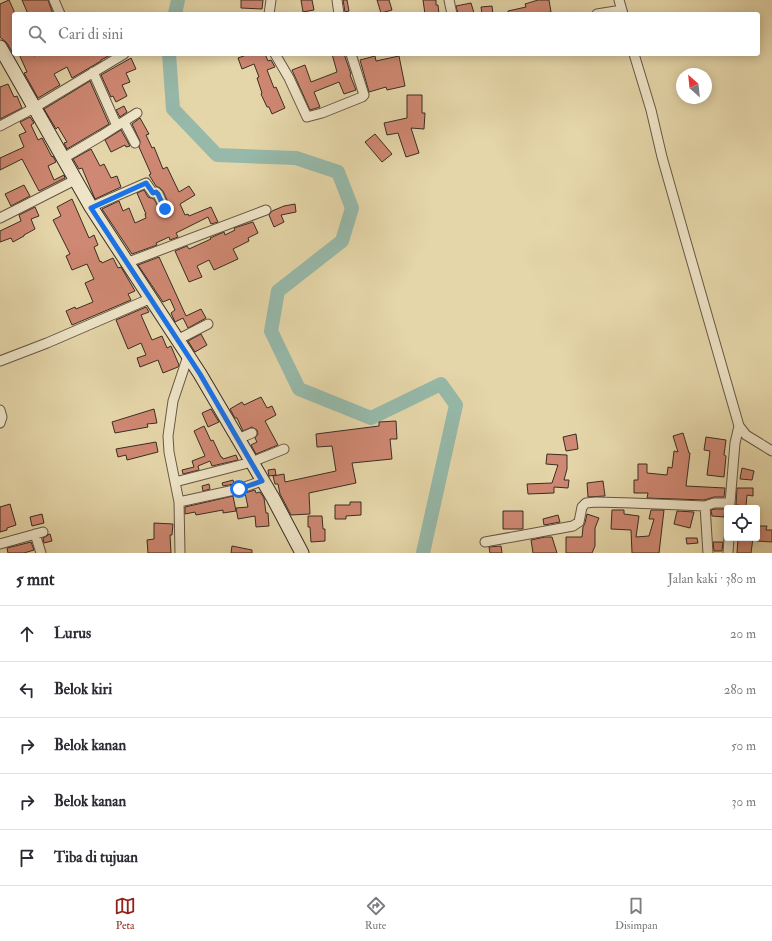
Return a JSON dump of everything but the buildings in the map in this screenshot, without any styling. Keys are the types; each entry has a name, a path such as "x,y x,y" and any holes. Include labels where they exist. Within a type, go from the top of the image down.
{"street":[{"path":"54,0 59,12"},
{"path":"268,12 271,0"},
{"path":"337,0 339,12"},
{"path":"449,0 452,12"},
{"path":"619,0 622,12"},
{"path":"0,47 74,180 149,299 200,374 252,462 302,553"},
{"path":"0,126 34,108 121,56"},
{"path":"276,56 289,78 307,117 322,113 364,95 352,56"},
{"path":"635,56 739,426 746,435 772,451"},
{"path":"93,72 121,124 135,144"},
{"path":"62,158 137,114"},
{"path":"0,218 74,180"},
{"path":"91,208 146,183 153,193 156,192 158,194 165,209"},
{"path":"126,263 266,210"},
{"path":"0,362 149,299"},
{"path":"177,340 208,324"},
{"path":"180,553 179,502 169,452 168,436 173,401 188,356"},
{"path":"0,410 2,417 0,423"},
{"path":"485,542 573,526 579,522 582,507 586,503 632,502 705,506 714,503 730,505 735,443 739,426"},
{"path":"238,439 252,433"},
{"path":"175,482 252,462 284,448"},
{"path":"179,502 231,491 262,481"},
{"path":"705,506 708,553"},
{"path":"0,544 39,533 41,553"},
{"path":"728,553 729,541"}],"waterway":[{"path":"175,12 178,0"},
{"path":"169,56 173,109 217,155 296,158 338,172 352,208 342,241 278,291 271,331 299,389 371,418 441,384 456,405 423,553"}],"route":[{"path":"165,209 158,194 156,192 153,193 146,183 91,208 149,299 200,374 262,481 239,489"}]}
